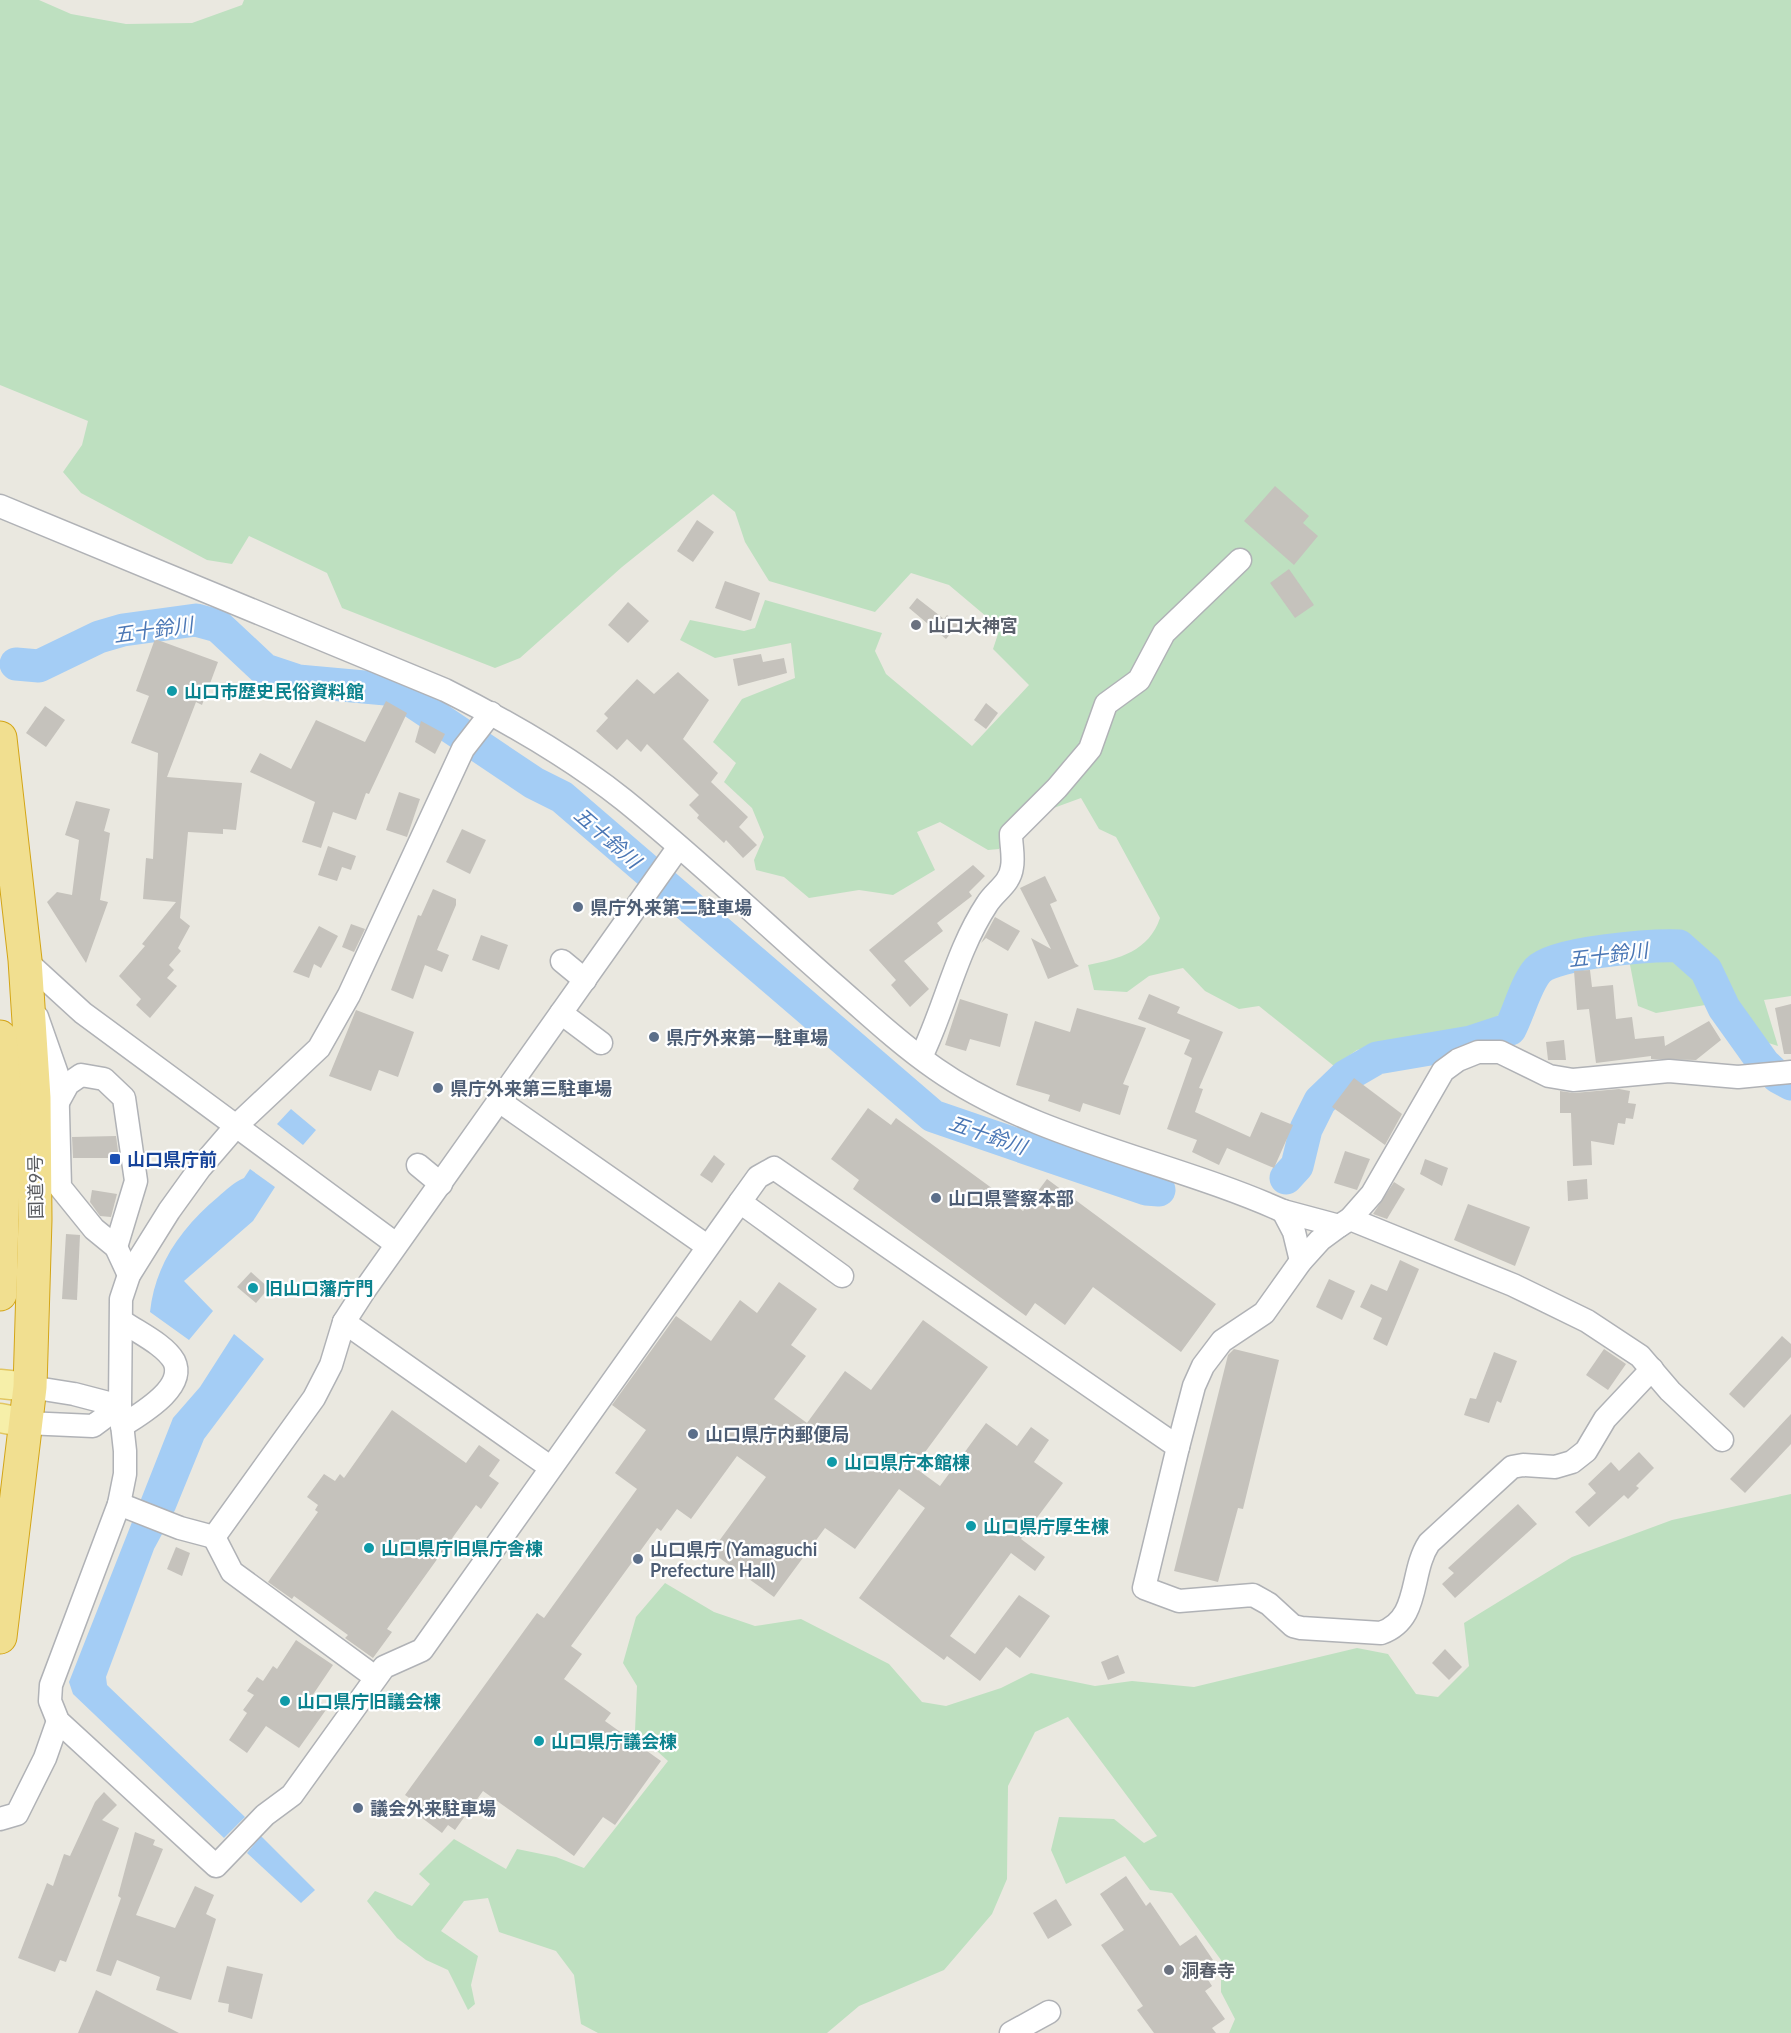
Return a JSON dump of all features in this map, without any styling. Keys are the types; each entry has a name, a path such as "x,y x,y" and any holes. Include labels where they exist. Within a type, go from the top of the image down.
{"highway":[{"name":"国道9号","path":"0,738 26,960 33,1098 35,1220 15,1386 0,1637"},
{"name":"国道9号","path":"0,1037 5,1101 3,1258 0,1294"}],"street":[{"path":"0,506 445,690 485,720 562,757 623,800 889,1032 921,1057 983,1098 1030,1118 1243,1193 1283,1212 1344,1222 1513,1285 1576,1316 1640,1356 1670,1391 1722,1440"},
{"path":"921,1057 968,937 988,903 1006,884 1012,867 1011,834 1057,788 1090,749 1106,704 1138,680 1164,633 1240,560"},
{"path":"485,720 463,749 349,995 319,1048 237,1125 188,1185 129,1275 121,1299 121,1416 125,1506 51,1685 50,1701 58,1721 216,1866 265,1815 292,1795 384,1667 422,1650 707,1246 758,1177 774,1168 1178,1447"},
{"path":"214,1537 314,1398 331,1365 344,1322 396,1244 441,1184 678,848"},
{"path":"26,960 83,1013 396,1244"},
{"path":"562,961 585,980"},
{"path":"28,1004 38,1020 57,1074 60,1186 94,1229 116,1247 129,1275"},
{"path":"561,1013 601,1043"},
{"path":"1652,1369 1605,1419 1586,1451 1572,1462 1555,1467 1522,1464 1512,1467 1429,1543 1420,1555 1409,1611 1393,1629 1381,1633 1301,1628 1293,1626 1269,1604 1253,1595 1179,1601 1144,1588 1194,1386 1203,1366 1222,1341 1264,1312 1301,1261 1320,1240 1344,1222 1372,1194 1443,1071 1458,1060 1478,1052 1500,1052 1549,1076 1573,1080 1669,1071 1738,1077 1787,1072"},
{"path":"57,1106 68,1084 81,1075 104,1079 124,1098 135,1181 116,1247"},
{"path":"499,1101 707,1246"},
{"path":"418,1165 441,1184"},
{"path":"740,1202 842,1276"},
{"path":"1283,1212 1294,1232 1301,1261"},
{"path":"13,1420 93,1426 121,1416 163,1395 176,1377 174,1362 158,1346 122,1321"},
{"path":"344,1322 550,1467"},
{"path":"15,1386 75,1394 121,1416"},
{"path":"125,1506 180,1528 214,1537 232,1572 375,1677"},
{"path":"0,1819 16,1814 45,1758 58,1721"},
{"path":"1011,2033 1049,2012"}],"green space":[{"path":"0,0 39,0 71,14 126,24 192,23 242,5 244,0 1791,0 1791,996 1764,1000 1778,1046 1759,1040 1730,1001 1656,1013 1638,1006 1625,939 1555,950 1524,969 1511,1006 1485,1025 1395,1040 1357,1050 1334,1066 1259,1006 1239,1009 1205,991 1183,968 1149,976 1127,992 1094,990 1088,965 1132,952 1148,938 1160,918 1116,837 1099,829 1081,798 1018,821 999,849 988,850 940,822 917,832 935,870 893,895 859,890 809,898 784,877 756,870 754,860 764,837 752,808 724,782 736,763 713,742 742,699 795,678 791,643 715,658 680,640 690,620 744,631 755,628 765,600 882,633 875,651 886,674 972,746 1029,685 993,649 1000,628 949,585 911,573 875,612 769,581 745,542 735,512 713,494 622,567 520,658 495,668 342,608 327,573 249,536 232,564 207,560 81,493 63,472 82,445 88,421 0,385"},
{"path":"1791,1494 1791,2033 1229,2033 1235,2019 1221,1992 1221,1960 1172,1893 1150,1890 1125,1856 1066,1884 1051,1850 1059,1817 1114,1819 1144,1843 1157,1836 1068,1717 1035,1732 1008,1786 1007,1879 992,1914 944,1970 859,2006 827,2033 598,2033 581,2024 574,1975 556,1951 499,1932 488,1898 464,1901 441,1931 478,1956 471,1985 475,2004 468,2010 448,1970 426,1960 397,1938 367,1901 375,1891 412,1906 430,1884 419,1874 454,1839 506,1869 517,1849 556,1857 584,1868 668,1761 635,1731 637,1686 623,1663 636,1617 665,1583 714,1612 755,1626 801,1619 889,1664 922,1702 946,1706 1001,1688 1031,1673 1095,1686 1132,1681 1194,1687 1357,1648 1388,1654 1416,1694 1438,1697 1469,1666 1464,1623 1572,1557 1672,1520"}],"water":[{"path":"291,1109 316,1130 303,1145 277,1124"},
{"path":"250,1169 275,1187 253,1221 184,1281 213,1311 189,1340 150,1312 158,1278 164,1262 182,1234 227,1189 244,1178"},
{"path":"234,1334 264,1359 204,1439 175,1510 154,1549 106,1677 107,1685 245,1817 224,1838 73,1694 69,1682 173,1418 200,1387"},
{"path":"261,1836 315,1890 301,1903 247,1853"}],"building":[{"path":"1275,486 1309,516 1303,523 1318,536 1294,565 1244,521"},
{"path":"697,520 714,532 693,562 677,551"},
{"path":"1289,569 1314,605 1295,618 1270,583"},
{"path":"725,581 760,593 751,621 715,608"},
{"path":"917,598 944,619 947,615 958,625 946,639 909,608"},
{"path":"628,602 649,621 628,643 608,625"},
{"path":"155,639 218,662 202,705 196,702 167,777 242,783 236,830 223,829 223,834 188,832 180,918 190,926 178,948 181,951 169,965 174,970 167,978 177,986 150,1018 136,1005 141,999 119,976 145,946 142,944 176,902 143,899 146,858 153,859 158,753 131,743 149,696 136,691"},
{"path":"761,654 763,662 784,658 787,673 738,686 733,659"},
{"path":"678,672 709,700 683,739 718,773 711,782 748,817 739,827 757,845 743,858 726,840 724,843 697,818 699,815 689,805 699,795 647,744 641,752 627,739 617,750 596,731 608,718 604,714 637,679 654,694"},
{"path":"386,701 407,713 369,794 366,793 356,820 333,812 321,848 302,842 315,802 250,772 260,753 291,769 316,720 365,742"},
{"path":"986,703 998,713 986,729 974,720"},
{"path":"45,706 65,720 46,747 26,733"},
{"path":"421,721 445,734 435,754 415,742"},
{"path":"399,792 420,799 407,837 386,830"},
{"path":"76,801 110,809 104,831 110,833 100,900 108,902 86,963 47,902 57,892 72,895 79,840 65,835"},
{"path":"462,829 486,840 470,874 446,862"},
{"path":"328,846 356,856 351,870 342,867 337,881 318,875"},
{"path":"973,865 985,876 969,892 972,896 937,923 943,931 904,961 929,989 910,1007 891,985 896,980 869,950"},
{"path":"1045,876 1057,901 1050,904 1075,963 1079,966 1048,979 1031,938 1051,949 1020,888"},
{"path":"433,889 456,899 456,905 437,950 449,955 442,972 425,965 413,999 391,990 418,915 421,916"},
{"path":"995,917 1020,931 1008,951 986,938 981,943"},
{"path":"351,924 365,929 354,952 342,947"},
{"path":"319,926 338,936 321,968 314,964 309,978 293,972"},
{"path":"481,935 508,945 499,970 472,960"},
{"path":"1590,970 1592,987 1613,985 1616,1019 1632,1017 1635,1039 1664,1036 1665,1046 1709,1021 1721,1040 1696,1060 1651,1059 1651,1056 1596,1063 1589,1009 1577,1010 1574,971"},
{"path":"1149,994 1180,1007 1177,1013 1223,1032 1199,1088 1203,1089 1195,1112 1250,1137 1261,1112 1293,1125 1274,1168 1227,1148 1219,1165 1192,1152 1197,1140 1167,1129 1192,1058 1184,1054 1190,1040 1138,1019"},
{"path":"960,999 1008,1014 1000,1047 970,1039 966,1051 945,1045"},
{"path":"1791,1004 1791,1054 1784,1054 1775,1008"},
{"path":"1077,1008 1146,1028 1123,1084 1129,1086 1120,1115 1083,1103 1080,1112 1048,1101 1050,1095 1016,1085 1035,1021 1070,1032"},
{"path":"356,1010 414,1032 398,1077 379,1070 371,1091 329,1076"},
{"path":"1564,1040 1566,1060 1548,1060 1546,1042"},
{"path":"1354,1078 1402,1114 1385,1145 1332,1107"},
{"path":"1619,1089 1630,1091 1628,1103 1636,1104 1633,1119 1626,1118 1625,1124 1618,1123 1614,1145 1591,1141 1592,1165 1573,1166 1571,1113 1560,1113 1560,1091 1574,1093"},
{"path":"868,1108 891,1125 896,1118 1023,1211 1047,1179 1216,1304 1181,1352 1093,1287 1065,1325 1035,1303 1026,1316 853,1189 859,1180 831,1159"},
{"path":"116,1136 119,1158 73,1158 72,1137"},
{"path":"1345,1151 1370,1159 1357,1190 1334,1183"},
{"path":"714,1155 725,1164 712,1183 700,1175"},
{"path":"1425,1159 1448,1168 1442,1186 1420,1174"},
{"path":"1587,1179 1588,1199 1568,1201 1567,1181"},
{"path":"1394,1182 1405,1189 1387,1219 1373,1214"},
{"path":"92,1190 117,1194 111,1217 100,1216 90,1202"},
{"path":"1468,1204 1530,1227 1515,1266 1454,1240"},
{"path":"66,1234 80,1235 77,1300 62,1299"},
{"path":"1400,1260 1419,1269 1387,1346 1373,1339 1382,1318 1360,1307 1371,1284 1387,1291"},
{"name":"旧山口藩庁門","path":"251,1272 269,1288 256,1303 237,1287"},
{"path":"1329,1279 1355,1291 1342,1320 1316,1307"},
{"path":"779,1282 817,1309 791,1345 806,1356 774,1399 807,1423 845,1371 871,1390 923,1320 988,1367 914,1467 940,1486 986,1423 1017,1446 1031,1427 1049,1440 1034,1462 1063,1483 1021,1539 1045,1557 1035,1571 1011,1553 950,1636 975,1654 1019,1595 1050,1616 1020,1658 1006,1647 980,1681 947,1656 944,1660 859,1598 925,1508 899,1489 855,1549 825,1528 774,1597 711,1552 766,1477 737,1456 691,1519 677,1509 661,1531 657,1528 571,1646 582,1654 564,1679 611,1713 605,1721 661,1761 615,1825 603,1817 574,1856 483,1791 455,1830 448,1825 442,1833 410,1809 415,1802 405,1795 537,1613 544,1618 637,1489 615,1473 646,1430 612,1405 676,1316 711,1341 740,1300 757,1313"},
{"path":"1782,1336 1791,1344 1791,1357 1744,1408 1729,1394"},
{"path":"1234,1349 1279,1360 1243,1509 1238,1508 1218,1582 1174,1571 1228,1355"},
{"path":"1604,1349 1626,1364 1608,1390 1586,1375"},
{"path":"1494,1352 1517,1361 1501,1403 1497,1401 1489,1423 1464,1415 1470,1398 1476,1399"},
{"name":"山口県庁旧県庁舎棟","path":"392,1410 466,1463 479,1445 500,1460 489,1476 499,1483 481,1509 476,1505 387,1629 392,1632 373,1658 345,1638 348,1635 294,1596 292,1599 268,1582 318,1512 315,1510 318,1505 307,1497 324,1474 335,1481 340,1474 344,1478"},
{"path":"1791,1414 1791,1444 1745,1493 1730,1479"},
{"path":"1639,1452 1654,1468 1636,1486 1639,1488 1628,1499 1624,1495 1589,1527 1575,1512 1596,1493 1588,1484 1611,1462 1619,1471"},
{"path":"1518,1504 1537,1524 1455,1598 1442,1584 1454,1573 1448,1568"},
{"path":"176,1547 190,1553 182,1576 167,1569"},
{"name":"山口県庁旧議会棟","path":"296,1640 333,1665 312,1696 328,1707 299,1748 266,1726 247,1753 229,1740 247,1713 243,1710 254,1695 247,1691 257,1677 263,1681 273,1666 277,1669"},
{"path":"1445,1649 1462,1667 1449,1680 1432,1663"},
{"path":"1118,1655 1125,1673 1108,1680 1101,1662"},
{"path":"104,1792 117,1805 102,1820 119,1828 66,1962 60,1960 55,1972 18,1958 47,1883 53,1886 64,1854 70,1856 95,1802"},
{"path":"135,1832 155,1840 153,1845 163,1849 136,1915 175,1928 195,1886 214,1895 206,1914 216,1919 191,2000 156,1990 160,1977 117,1960 111,1976 96,1971 121,1898 118,1896"},
{"path":"1126,1876 1146,1906 1150,1902 1180,1946 1196,1935 1213,1960 1201,1969 1212,1986 1205,1991 1225,2019 1212,2028 1216,2033 1154,2033 1137,2010 1143,2006 1101,1945 1124,1930 1100,1894"},
{"path":"1056,1899 1072,1925 1048,1939 1033,1913"},
{"path":"227,1966 263,1974 252,2019 228,2012 229,2004 218,2002"},
{"path":"96,1990 179,2033 78,2033"}],"waterway":[{"name":"五十鈴川","path":"16,664 39,666 99,637 123,630 196,620 218,626 265,670 298,681 386,689 403,695 534,783 562,797 933,1116 1146,1189 1159,1190"},
{"name":"五十鈴川","path":"1286,1178 1297,1166 1306,1129 1320,1101 1346,1076 1377,1058 1471,1042 1510,1029 1530,982 1538,970 1548,964 1583,954 1627,948 1679,946 1706,970 1724,1008 1764,1064 1778,1077 1791,1084"}],"place":[{"name":"山口大神宮","path":"916,625"},
{"name":"山口市歴史民俗資料館","path":"172,691"},
{"name":"県庁外来第二駐車場","path":"578,907"},
{"name":"県庁外来第一駐車場","path":"654,1037"},
{"name":"県庁外来第三駐車場","path":"438,1088"},
{"name":"山口県庁前","path":"115,1159"},
{"name":"山口県警察本部","path":"936,1198"},
{"name":"旧山口藩庁門","path":"253,1288"},
{"name":"山口県庁内郵便局","path":"693,1434"},
{"name":"山口県庁本館棟","path":"832,1462"},
{"name":"山口県庁厚生棟","path":"971,1526"},
{"name":"山口県庁旧県庁舎棟","path":"369,1548"},
{"name":"山口県庁 (Yamaguchi Prefecture Hall)","path":"638,1559"},
{"name":"山口県庁旧議会棟","path":"285,1701"},
{"name":"山口県庁議会棟","path":"539,1741"},
{"name":"議会外来駐車場","path":"358,1808"},
{"name":"洞春寺","path":"1169,1970"}]}
